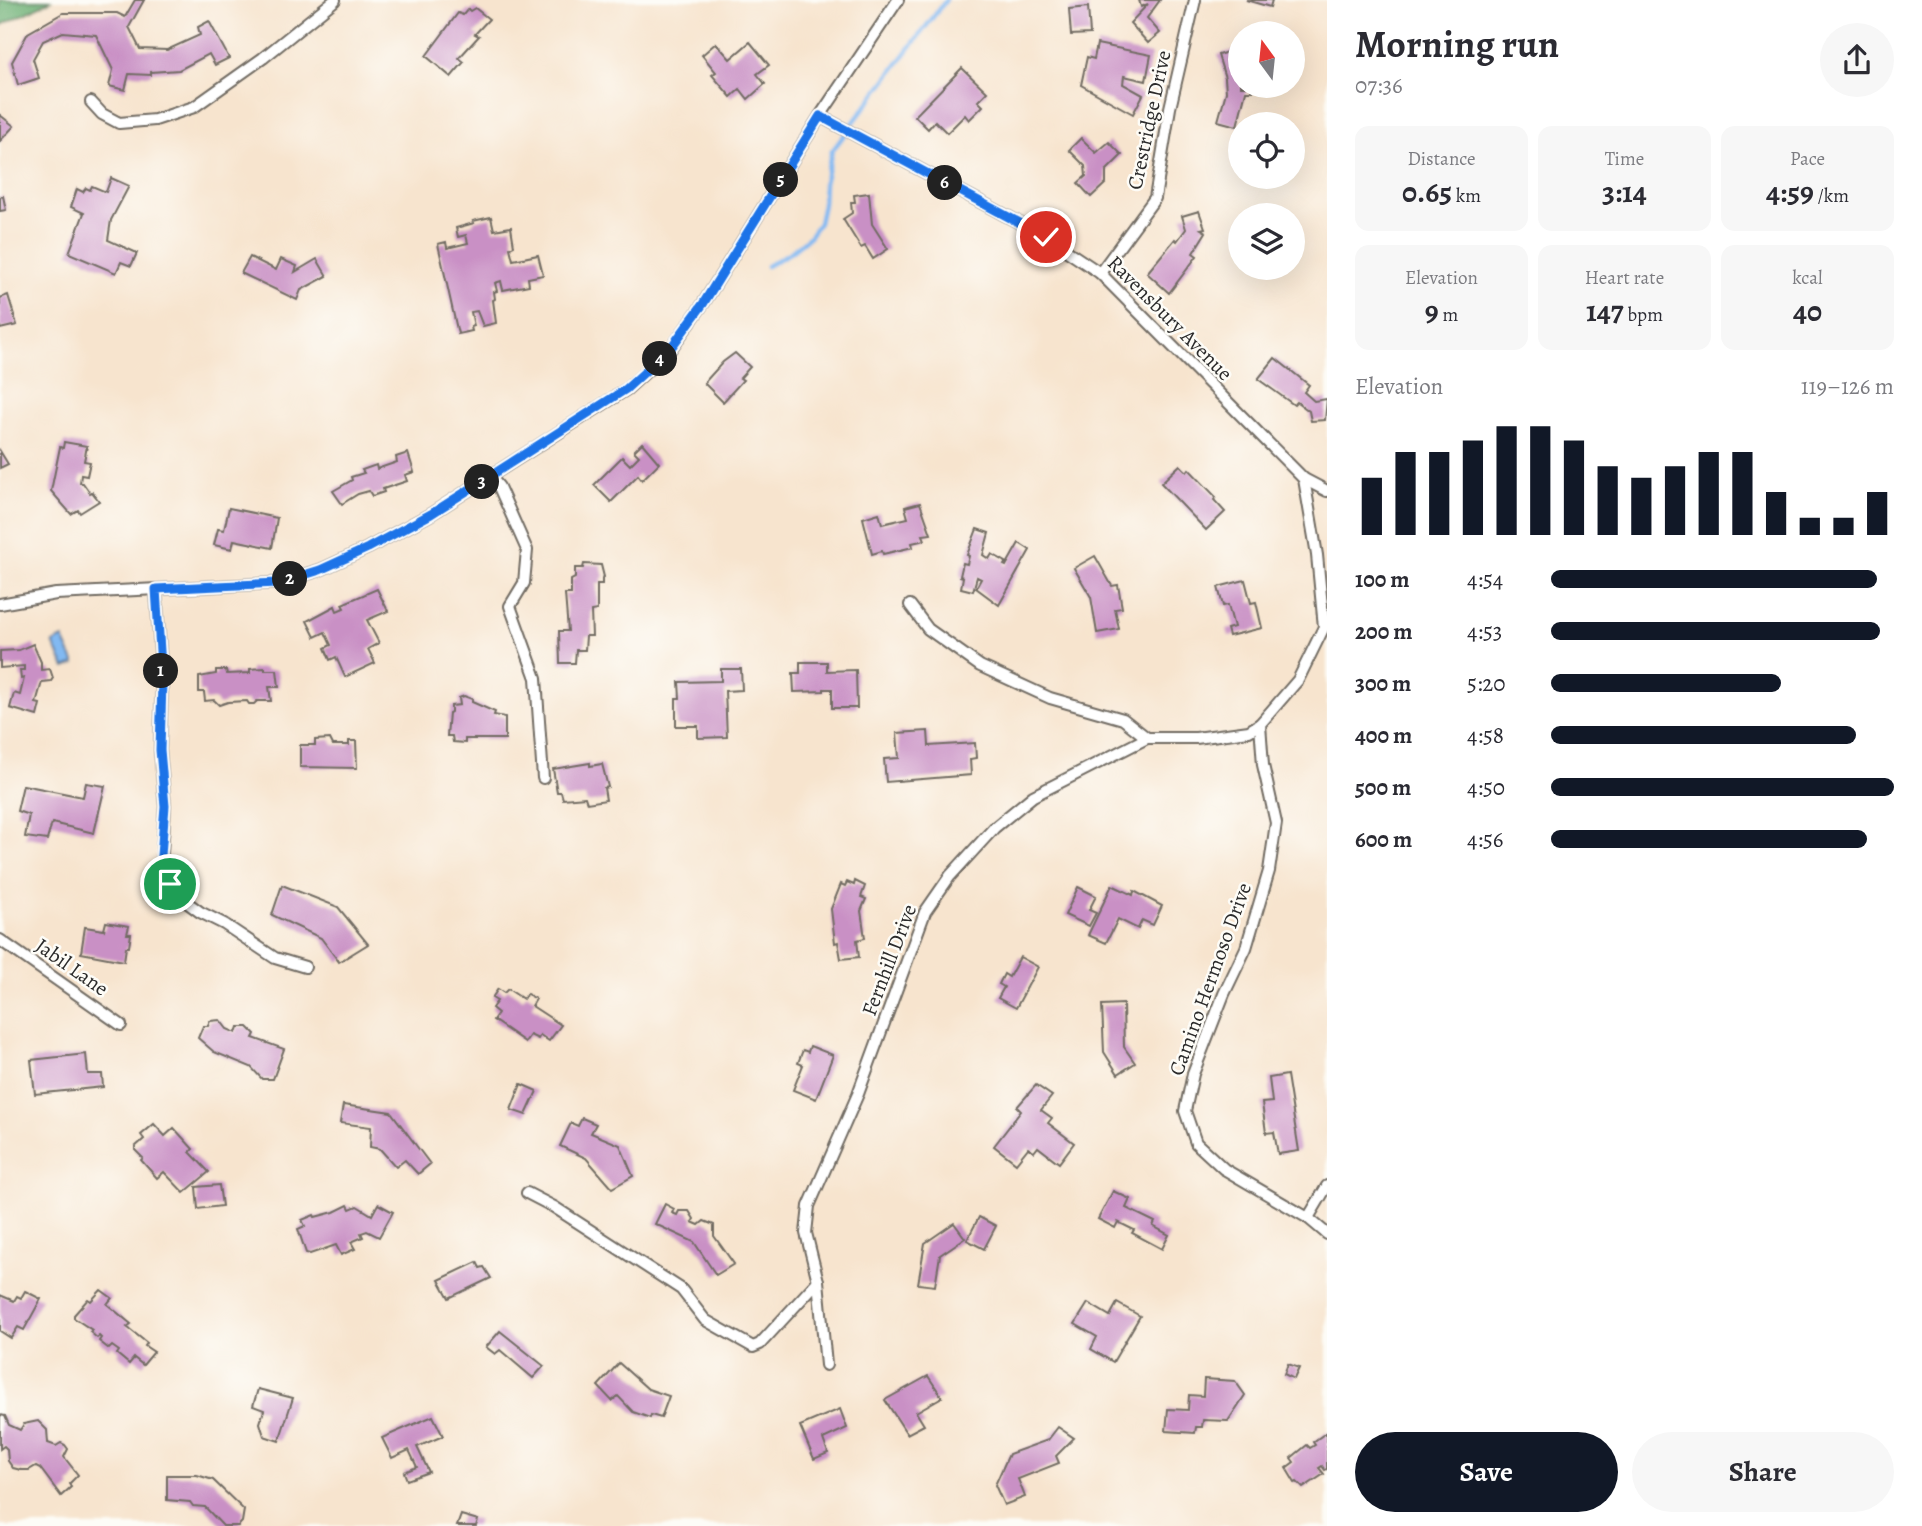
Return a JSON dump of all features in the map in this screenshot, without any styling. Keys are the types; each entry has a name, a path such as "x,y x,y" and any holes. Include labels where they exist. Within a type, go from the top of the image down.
{"street":[{"path":"91,102 102,114 119,123 155,120 194,107 263,58 335,0"},
{"path":"0,604 57,594 278,583 320,570 421,520 626,389 670,349 703,304 820,116 898,0"},
{"name":"Crestridge Drive","path":"1100,273 1155,198 1171,108 1195,0"},
{"name":"Ravensbury Avenue","path":"820,116 1046,237 1100,273 1304,479 1327,491"},
{"path":"490,477 499,487 527,550 524,583 510,606 537,678 542,778"},
{"path":"1260,723 1298,680 1324,627 1317,555 1304,479"},
{"path":"156,589 162,682 160,750 165,806 162,868 170,884 185,901 200,912 224,924 275,958 305,967"},
{"path":"910,605 928,629 980,666 1050,698 1123,719 1147,738"},
{"name":"Fernhill Drive","path":"826,1365 818,1281 806,1233 809,1206 858,1094 925,912 950,876 994,828 1033,796 1147,738 1196,738 1249,731 1260,723"},
{"name":"Camino Hermoso Drive","path":"1260,723 1264,765 1276,823 1269,871 1245,948 1192,1074 1185,1111 1196,1143 1224,1169 1308,1218 1327,1234"},
{"name":"Jabil Lane","path":"0,940 121,1025"},
{"path":"1308,1218 1327,1185"},
{"path":"527,1193 554,1207 681,1289 705,1320 753,1347 760,1344 818,1281"}],"green space":[{"path":"0,0 52,0 0,26"}],"water":[{"path":"63,638 75,664 65,668 53,643"}],"building":[{"path":"135,0 144,0 129,27 140,49 167,50 200,35 198,27 209,21 229,58 215,65 209,54 179,70 151,72 151,75 129,74 125,90 109,86 113,70 96,35 63,32 43,41 33,59 39,78 18,85 12,62 28,33 63,13 117,13 125,17"},
{"path":"1139,0 1160,0 1147,18 1160,33 1148,43 1130,23 1148,4 1141,7"},
{"path":"1246,0 1272,0 1270,7"},
{"path":"1088,7 1090,34 1071,35 1069,9"},
{"path":"475,8 489,19 475,34 479,36 459,58 464,62 451,77 426,56 458,13 463,15 468,9 470,11"},
{"path":"750,42 769,65 757,74 765,84 748,99 740,89 731,97 712,75 716,72 702,55 716,43 730,59"},
{"path":"1097,44 1151,55 1146,81 1124,76 1123,84 1143,95 1133,114 1081,85 1087,57 1094,59"},
{"path":"1228,52 1228,98 1244,98 1241,112 1228,112 1228,124 1218,121 1226,92 1218,55"},
{"path":"962,68 987,92 978,101 983,106 969,120 965,115 947,133 935,121 928,129 915,116"},
{"path":"0,115 14,126 0,141"},
{"path":"1081,138 1096,153 1109,142 1122,155 1106,171 1106,183 1091,197 1078,183 1086,176 1085,166 1069,150"},
{"path":"111,178 129,186 111,220 108,240 137,253 131,266 121,262 116,273 69,253 84,213 71,207 77,189 83,192 86,188 90,190 92,186 106,192"},
{"path":"869,193 872,224 888,249 873,259 865,246 861,248 843,219 852,213 851,202 855,202 854,195"},
{"path":"3,196 6,210 0,211 0,197"},
{"path":"1199,211 1205,228 1201,229 1206,232 1193,253 1197,256 1169,293 1147,273 1186,229 1182,216"},
{"path":"491,217 494,230 511,227 514,246 510,248 513,260 538,255 543,275 528,278 529,285 503,290 501,281 495,283 497,291 494,292 493,300 496,323 483,326 477,311 471,312 474,326 471,327 472,331 458,334 438,244 446,242 447,248 468,243 466,235 458,237 456,228"},
{"path":"250,257 276,270 281,259 297,266 295,272 317,259 327,276 301,290 297,300 241,273"},
{"path":"8,295 17,325 0,329 0,298"},
{"path":"735,353 750,367 740,378 743,380 723,402 704,383"},
{"path":"1275,358 1309,385 1304,392 1314,401 1327,399 1325,420 1311,421 1309,411 1297,402 1294,405 1258,379"},
{"path":"64,442 87,446 84,461 90,462 87,476 81,475 80,483 99,501 80,513 78,510 71,514 51,491 60,447 63,448"},
{"path":"642,443 659,463 642,480 638,475 611,502 594,485 622,457 630,465 639,456 634,451"},
{"path":"0,451 8,464 0,468"},
{"path":"408,453 414,472 405,475 407,481 383,489 384,492 372,496 369,491 358,494 342,504 333,491 352,480 351,477 364,473 362,470 376,465 377,469 397,462 396,457"},
{"path":"1180,465 1187,472 1189,469 1216,497 1214,500 1225,512 1206,530 1161,483"},
{"path":"920,503 931,534 923,535 925,540 912,543 913,547 872,554 863,518 879,513 882,524 908,518 905,507"},
{"path":"229,508 277,518 272,548 234,540 232,549 214,545 218,529 224,530"},
{"path":"977,529 989,533 983,555 989,559 992,554 1006,562 1006,566 1019,543 1030,550 999,605 976,588 981,579 977,577 973,591 961,588 963,563 967,564 967,555"},
{"path":"1095,556 1112,586 1118,585 1122,608 1115,609 1119,629 1097,633 1091,597 1074,568"},
{"path":"584,564 601,565 604,577 602,584 597,584 597,610 591,611 592,636 586,636 585,650 576,650 575,663 560,663 559,631 568,631 565,594 571,594 571,580 575,578 575,568 583,568"},
{"path":"1245,580 1251,603 1256,602 1262,628 1229,636 1227,629 1234,627 1228,605 1223,606 1218,587"},
{"path":"377,589 388,611 367,620 379,643 368,649 375,663 345,677 336,657 330,660 325,648 331,645 325,632 315,637 307,621 335,606 337,611 344,608 342,604"},
{"path":"33,644 41,662 41,670 50,669 53,678 51,681 42,682 36,703 40,704 37,716 10,708 14,693 20,695 24,678 21,679 20,670 24,670 24,666 0,668 0,651 19,650"},
{"path":"800,662 827,662 827,671 856,670 857,708 832,708 832,689 794,692 793,673 800,673"},
{"path":"250,669 277,670 279,687 269,687 271,701 257,701 254,704 247,701 228,702 219,705 214,700 205,701 204,692 199,692 199,677 216,674 216,670 226,670 227,674 250,673"},
{"path":"721,669 741,669 742,690 725,691 727,737 698,738 698,726 676,726 679,682 721,681"},
{"path":"464,696 495,712 494,715 505,717 505,739 465,739 465,743 453,742 452,736 447,736 451,706 460,705 459,698"},
{"path":"928,731 929,746 975,743 976,758 970,759 971,775 886,782 884,759 899,758 897,733"},
{"path":"330,739 333,745 349,745 349,741 356,741 357,768 300,767 300,745 315,745 315,740"},
{"path":"590,763 590,766 602,764 608,787 604,788 606,800 587,803 585,797 563,799 561,792 557,792 553,769"},
{"path":"86,783 105,786 94,833 52,823 47,840 25,837 29,815 17,811 23,785 83,797"},
{"path":"855,881 865,886 861,897 866,899 861,911 865,938 857,940 859,957 841,959 838,942 835,943 831,909 841,884 845,886 847,882 854,885"},
{"path":"282,885 338,907 368,944 339,962 321,938 272,915"},
{"path":"1112,885 1133,895 1134,891 1162,906 1153,925 1142,920 1138,929 1118,919 1106,943 1088,935"},
{"path":"1078,887 1096,896 1089,910 1096,913 1089,926 1065,915"},
{"path":"106,922 129,926 127,934 131,934 124,961 81,953 85,927 104,930"},
{"path":"1020,957 1038,967 1016,1008 998,998 1004,987 999,984 1004,974 1009,977"},
{"path":"498,989 504,993 508,989 523,999 527,994 536,999 532,1006 561,1025 549,1041 540,1035 538,1039 530,1035 525,1042 493,1020 498,1013 492,1008 497,1001 492,998"},
{"path":"1123,1004 1124,1047 1135,1063 1118,1074 1104,1052 1102,1005"},
{"path":"220,1020 227,1029 236,1033 238,1027 248,1027 255,1034 253,1038 284,1049 273,1079 262,1079 251,1067 214,1052 198,1038 203,1026 208,1026 210,1021"},
{"path":"810,1046 833,1055 816,1099 793,1090 803,1065 798,1063 803,1050 808,1052"},
{"path":"86,1054 88,1074 102,1074 103,1087 35,1094 31,1060"},
{"path":"1287,1075 1299,1151 1278,1154 1274,1132 1266,1133 1262,1103 1272,1102 1269,1078"},
{"path":"521,1084 537,1091 526,1115 511,1110"},
{"path":"1036,1085 1052,1096 1041,1110 1052,1118 1048,1123 1074,1143 1059,1163 1038,1147 1034,1152 1028,1148 1016,1163 994,1146 1021,1111 1017,1107"},
{"path":"343,1105 391,1112 430,1164 418,1174 405,1160 396,1167 380,1149 370,1147 371,1127 340,1123"},
{"path":"582,1118 596,1124 591,1133 620,1145 633,1176 612,1188 586,1158 560,1146 571,1123 578,1126"},
{"path":"154,1124 165,1136 174,1128 193,1149 190,1152 209,1172 184,1193 164,1172 157,1178 135,1150 144,1139 141,1135"},
{"path":"219,1185 222,1206 198,1209 196,1187"},
{"path":"1113,1191 1130,1199 1126,1208 1155,1222 1153,1226 1169,1235 1162,1249 1118,1222 1115,1228 1098,1219"},
{"path":"378,1204 393,1212 379,1237 367,1231 361,1233 363,1237 351,1242 355,1249 341,1255 336,1245 306,1253 298,1229 305,1226 302,1220 334,1212 348,1205 350,1209 357,1206 372,1215"},
{"path":"665,1204 674,1209 672,1213 677,1215 679,1211 689,1211 694,1219 692,1222 699,1225 704,1221 714,1225 714,1236 734,1264 716,1275 694,1242 655,1224"},
{"path":"979,1217 996,1226 984,1249 967,1240"},
{"path":"954,1223 965,1238 940,1255 935,1286 918,1284 925,1243"},
{"path":"477,1262 491,1278 449,1298 439,1280"},
{"path":"101,1290 112,1298 107,1304 131,1324 127,1327 154,1352 143,1365 134,1358 129,1364 117,1354 119,1351 112,1346 109,1349 99,1341 99,1336 97,1338 90,1332 92,1330 74,1318 88,1299 91,1301"},
{"path":"25,1291 41,1299 24,1330 18,1327 11,1338 0,1331 0,1295 14,1301 17,1296 21,1298"},
{"path":"1088,1303 1110,1316 1117,1303 1140,1316 1113,1362 1091,1349 1097,1337 1075,1324"},
{"path":"500,1331 544,1366 533,1378 500,1350 495,1354 486,1347"},
{"path":"619,1363 648,1389 669,1396 661,1418 651,1415 650,1418 633,1412 618,1396 612,1401 598,1386"},
{"path":"1288,1364 1299,1368 1294,1379 1284,1374"},
{"path":"928,1376 942,1397 916,1412 924,1425 907,1434 885,1400"},
{"path":"1204,1379 1235,1381 1245,1395 1228,1421 1203,1420 1202,1427 1196,1427 1195,1433 1166,1431 1168,1409 1188,1410 1189,1395 1203,1396"},
{"path":"258,1389 293,1398 279,1441 264,1436 260,1423 264,1410 253,1406"},
{"path":"840,1409 847,1428 823,1439 828,1453 814,1459 800,1426"},
{"path":"0,1415 5,1416 9,1425 20,1430 24,1424 38,1421 47,1430 48,1443 65,1445 68,1449 64,1457 78,1475 69,1484 71,1487 61,1496 40,1468 13,1468 8,1461 7,1449 4,1446 0,1449"},
{"path":"433,1416 443,1436 417,1447 429,1472 407,1480 404,1472 417,1467 409,1450 392,1458 382,1438"},
{"path":"1058,1427 1074,1438 1056,1456 1059,1463 1018,1479 1025,1497 1004,1505 995,1485 1009,1454 1048,1440"},
{"path":"1327,1432 1327,1469 1322,1466 1319,1468 1324,1474 1303,1488 1295,1483 1286,1468 1294,1462 1291,1458 1307,1445 1310,1448 1315,1445 1313,1442"},
{"path":"167,1475 197,1475 213,1480 244,1510 242,1522 238,1526 223,1526 205,1507 193,1506 190,1502 167,1500"},
{"path":"461,1515 478,1520 476,1526 457,1526"}],"waterway":[{"path":"767,266 808,238 819,223 824,183 832,151 946,0"}],"route":[{"path":"170,884 162,868 161,855 165,806 160,750 162,682 156,589 278,583 320,570 431,514 626,389 670,349 703,304 820,116 1046,237"}]}
